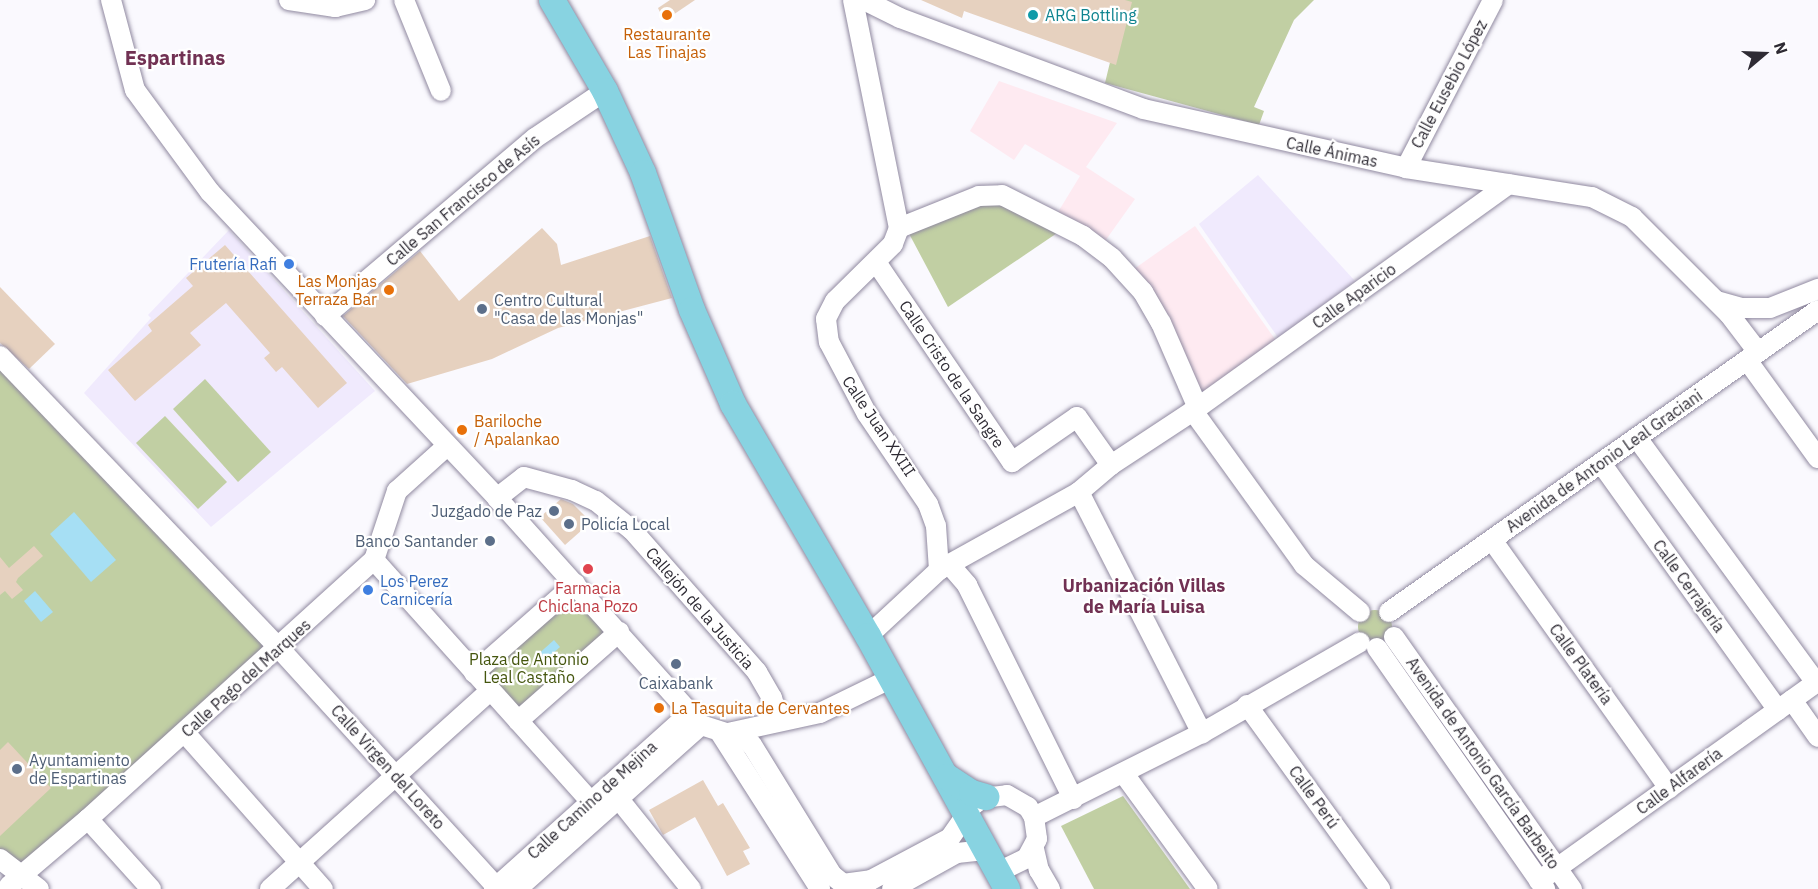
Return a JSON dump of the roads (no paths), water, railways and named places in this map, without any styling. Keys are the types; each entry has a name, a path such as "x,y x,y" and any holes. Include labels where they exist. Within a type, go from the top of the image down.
{"main road":[{"path":"552,0 605,91 643,173 692,310 733,405 892,678 998,870"},
{"path":"944,774 972,793 986,797"}],"street":[{"path":"111,0 135,90 210,192 497,498 696,719 721,734 745,739 752,746 832,875 843,886 871,880 950,838 966,814 986,797 1007,795 1018,799 1034,817 1037,839 1034,849 1027,858 998,870 957,854 892,889"},
{"path":"289,0 335,7 365,0"},
{"path":"404,0 441,91"},
{"path":"853,0 899,228 979,196 1002,195 1083,236 1112,258 1143,292 1161,323 1196,409 1305,565 1360,612"},
{"name":"Calle Ánimas","path":"864,0 909,22 1143,109 1406,168 1592,197 1632,217 1716,300 1818,458"},
{"name":"Calle Eusebio López","path":"1406,168 1493,0"},
{"name":"Calle San Francisco de Asís","path":"326,316 535,138 605,91"},
{"name":"Calle Aparicio","path":"944,567 1079,492 1111,465 1196,409 1509,184"},
{"name":"Calle Juan XXIII","path":"899,228 893,244 835,301 826,319 829,342 867,414 928,504 936,526 944,567"},
{"name":"Calle Cristo de la Sangre","path":"876,262 1011,462 1077,417 1111,465"},
{"path":"1716,300 1741,308 1770,308 1818,289"},
{"path":"1770,308 1779,338"},
{"name":"Avenida de Antonio Leal Graciani","path":"1389,612 1818,310"},
{"name":"Calle Virgen del Loreto","path":"0,356 279,648 397,775 496,888"},
{"path":"1637,438 1817,682"},
{"name":"Calle Pago del Marques","path":"11,882 88,819 185,733 374,560 397,491 447,446"},
{"name":"Calle Cerrajería","path":"1601,463 1785,705 1818,737"},
{"name":"Callejón de la Justicia","path":"497,498 524,477 572,490 596,501 632,530 757,672 772,698 779,721"},
{"path":"1079,492 1202,734"},
{"name":"Calle Platería","path":"1492,540 1669,788"},
{"path":"374,560 596,807"},
{"path":"868,636 944,567 967,585 1073,799"},
{"path":"474,673 575,584"},
{"path":"1034,817 1202,734 1247,705 1369,645 1394,637 1395,623 1389,612 1373,606 1360,612 1354,627 1369,645"},
{"path":"518,721 619,632"},
{"name":"Avenida de Antonio García Barbeito","path":"1394,637 1572,889"},
{"name":"Avenida de Antonio García Barbeito","path":"1369,645 1542,885"},
{"path":"721,734 820,713 892,678"},
{"name":"Calle Alfarería","path":"1542,885 1558,868 1817,682"},
{"path":"270,889 490,691"},
{"name":"Calle Perú","path":"1247,705 1380,889"},
{"name":"Calle Camino de Mejina","path":"517,889 596,807 618,798 696,719"},
{"name":"Calle Camino de Mejina","path":"496,888 596,807 696,719"},
{"path":"185,733 323,889"},
{"path":"721,734 820,889"},
{"path":"1124,774 1208,889"},
{"path":"618,798 691,889"},
{"path":"88,819 151,889"},
{"path":"1034,849 1039,870 1050,889"},
{"path":"0,860 11,882 39,889"}],"water":[{"path":"74,512 116,560 91,582 50,534"},
{"path":"35,591 53,612 41,622 24,601"},
{"path":"554,640 560,647 541,664 535,657"}],"place":[{"name":"Restaurante Las Tinajas","path":"667,15"},
{"name":"ARG Bottling","path":"1033,15"},
{"name":"Frutería Rafi","path":"289,264"},
{"name":"Las Monjas Terraza Bar","path":"389,290"},
{"name":"Centro Cultural \"Casa de las Monjas\"","path":"482,309"},
{"name":"Bariloche / Apalankao","path":"462,430"},
{"name":"Juzgado de Paz","path":"554,511"},
{"name":"Policía Local","path":"569,524"},
{"name":"Banco Santander","path":"490,541"},
{"name":"Farmacia Chiclana Pozo","path":"588,569"},
{"name":"Los Perez Carnicería","path":"368,590"},
{"name":"Caixabank","path":"676,664"},
{"name":"La Tasquita de Cervantes","path":"659,708"},
{"name":"Ayuntamiento de Espartinas","path":"17,769"}],"district":[{"name":"Espartinas","path":"175,57"},
{"name":"Urbanización Villas de María Luisa","path":"1144,597"}],"park label":[{"name":"Plaza de Antonio Leal Castaño","path":"529,668"}]}
